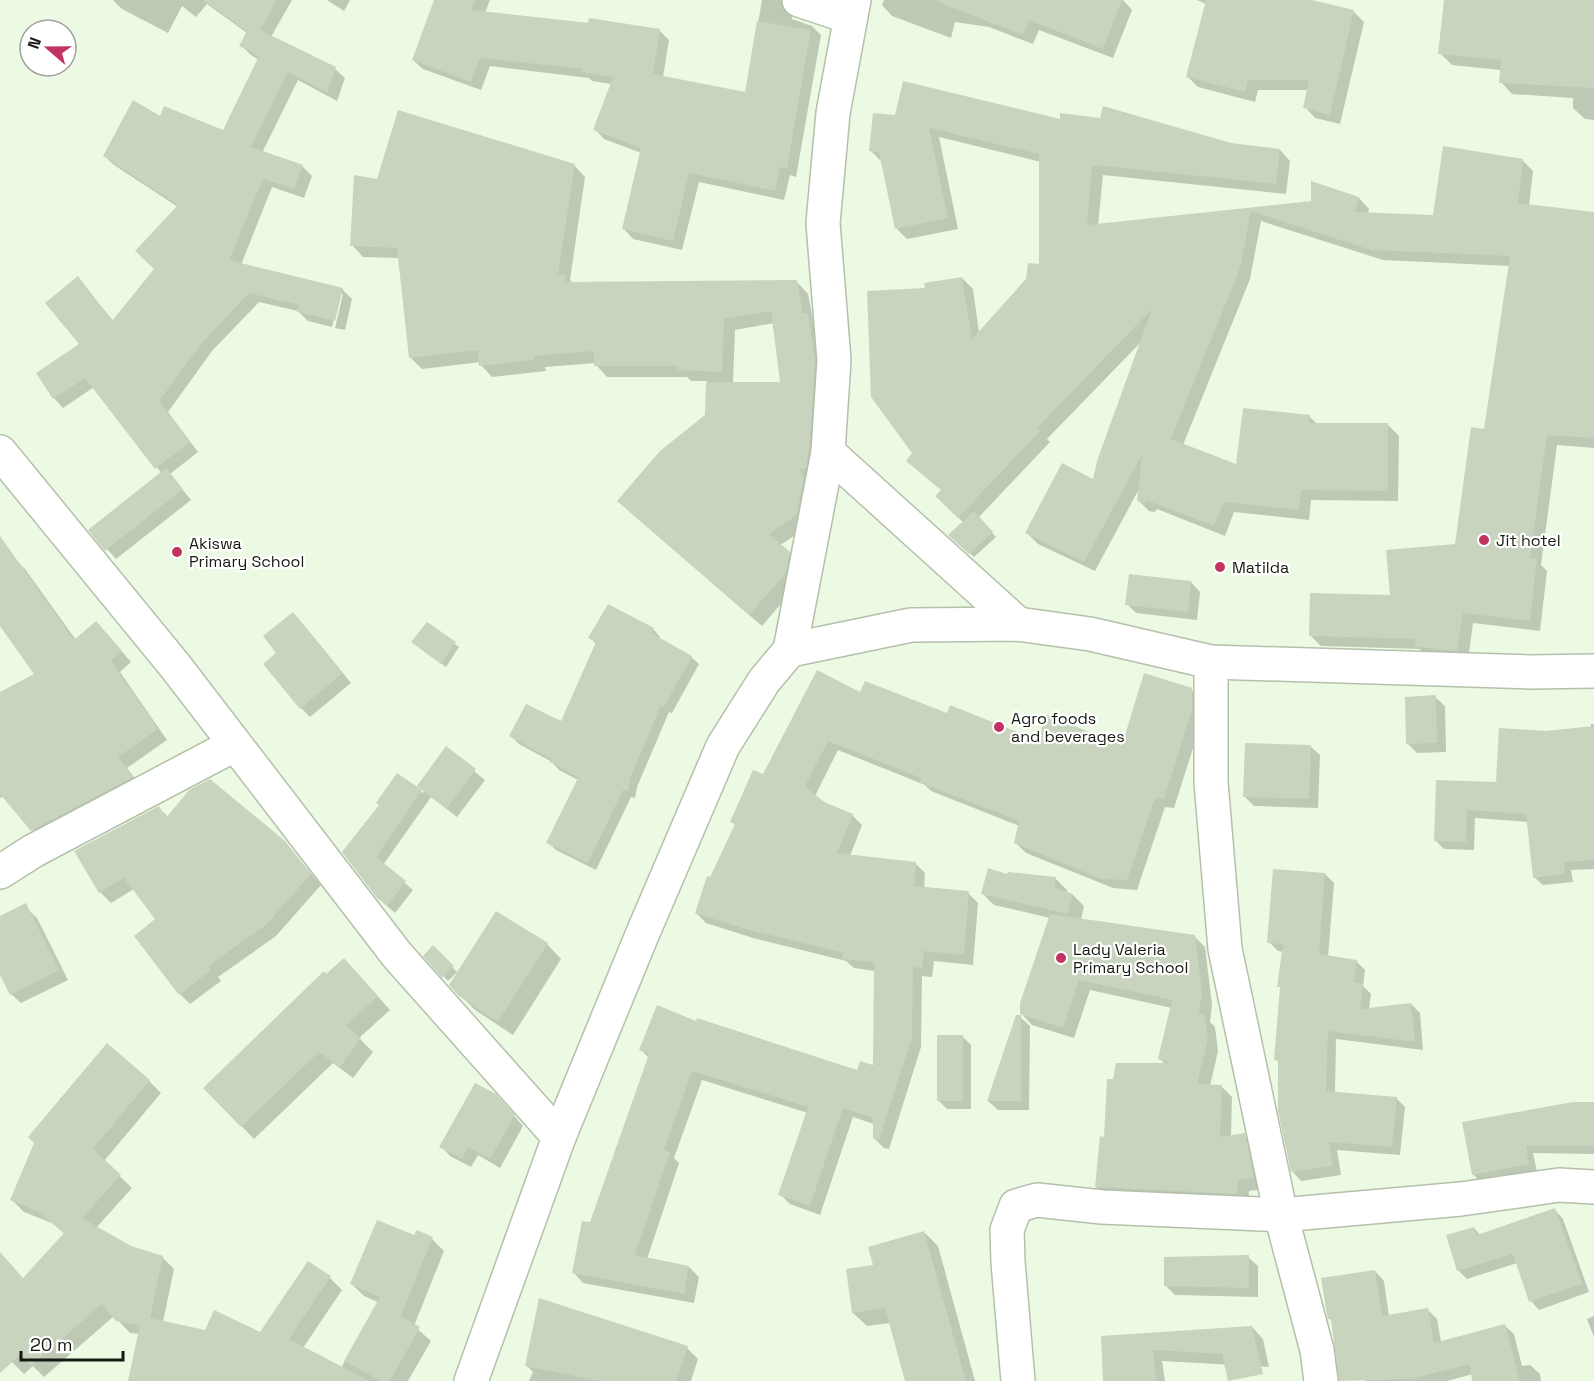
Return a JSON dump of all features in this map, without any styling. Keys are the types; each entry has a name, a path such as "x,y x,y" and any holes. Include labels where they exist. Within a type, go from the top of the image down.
{"street":[{"path":"471,1381 559,1137 723,746 765,681 790,650 828,452 834,360 823,223 833,113 852,9 799,0"},
{"path":"0,452 176,667 398,955 559,1137"},
{"path":"828,452 1018,624"},
{"path":"790,650 911,625 1018,624 1090,634 1211,662 1532,672 1594,671"},
{"path":"1211,662 1211,782 1225,949 1281,1215 1317,1350 1321,1381"},
{"path":"0,872 33,851 234,745"},
{"path":"1018,1381 1007,1230 1016,1206 1037,1200 1102,1207 1281,1215 1461,1200 1559,1185 1594,1187"}],"building":[{"path":"203,0 277,0 260,30 336,67 327,93 288,72 251,147 303,165 294,189 263,179 229,260 343,288 335,321 297,312 299,305 249,293 203,342 159,401 190,442 155,469 85,378 53,399 36,373 79,344 45,303 78,276 112,321 154,269 135,251 178,205 103,156 133,100 160,116 164,106 223,130 259,56 239,46 247,31"},
{"path":"434,0 475,0 471,10 588,23 589,18 660,29 653,74 745,92 757,21 811,30 787,168 780,167 775,191 689,173 673,241 622,229 641,148 593,130 613,77 581,72 582,69 480,58 471,82 412,60"},
{"path":"937,0 1122,0 1103,49 1029,20 1023,35 937,2"},
{"path":"1206,0 1312,0 1354,10 1330,115 1303,108 1309,80 1248,80 1245,92 1186,77"},
{"path":"1444,0 1594,0 1594,88 1499,83 1501,60 1438,54"},
{"path":"903,81 1060,119 1060,113 1100,118 1103,106 1231,143 1280,149 1276,184 1092,165 1087,225 1311,201 1311,181 1359,197 1355,212 1433,215 1443,146 1523,159 1518,203 1594,212 1594,438 1547,435 1530,558 1537,559 1530,621 1463,613 1457,651 1415,647 1416,639 1309,636 1310,593 1390,595 1386,550 1455,544 1471,427 1484,429 1510,256 1371,250 1251,211 1240,268 1171,439 1236,464 1243,408 1310,415 1309,423 1388,423 1388,491 1301,490 1299,510 1224,502 1214,526 1146,500 1145,503 1137,501 1142,455 1084,562 1025,533 1062,463 1093,479 1097,461 1152,309 1037,428 1040,431 958,518 935,496 941,490 906,461 912,453 871,397 867,291 925,288 924,283 962,277 972,339 1026,279 1028,263 1039,264 1039,154 929,128 948,218 895,229 879,152 869,151 873,113 895,115"},
{"path":"398,110 575,164 558,274 566,274 566,282 797,280 803,314 808,313 815,360 809,450 806,468 799,469 804,477 797,515 769,534 790,552 786,573 749,615 617,501 660,451 705,415 706,382 780,382 771,311 724,319 722,372 678,370 678,366 594,366 594,351 534,356 535,360 479,366 478,350 409,358 397,248 350,246 354,175 377,179"},
{"path":"166,468 183,489 105,551 88,530"},
{"path":"974,511 993,532 969,554 948,535"},
{"path":"0,536 74,640 96,621 122,651 111,661 158,729 118,757 133,777 31,831 0,794 0,692 34,674 0,626"},
{"path":"1129,574 1191,581 1188,612 1125,605"},
{"path":"608,604 654,628 651,633 692,656 664,707 661,705 630,779 628,791 623,790 588,863 546,843 578,778 550,762 551,759 509,736 526,704 561,721 596,642 588,638"},
{"path":"293,612 343,673 300,709 263,664 276,653 263,636"},
{"path":"427,622 456,642 441,664 411,642"},
{"path":"817,670 860,692 865,681 947,713 950,705 1037,740 1047,715 1122,745 1144,673 1192,688 1192,710 1164,799 1155,798 1127,880 1101,879 1014,843 1019,821 919,782 921,778 828,741 805,786 824,802 853,814 837,853 916,862 914,886 969,891 964,955 924,951 922,968 913,967 912,1037 879,1140 873,1139 873,1118 843,1108 810,1206 778,1195 808,1107 692,1071 664,1150 670,1152 635,1255 689,1266 684,1294 572,1273 582,1221 590,1222 649,1054 639,1050 657,1005 696,1021 697,1018 857,1070 860,1061 873,1065 874,962 842,959 843,953 742,928 695,913 707,876 710,877 735,824 730,822 753,770 763,774"},
{"path":"1436,695 1437,743 1406,744 1405,697"},
{"path":"1594,726 1594,860 1564,862 1565,874 1533,878 1526,814 1467,810 1466,842 1434,841 1436,780 1496,782 1499,728 1546,731"},
{"path":"1245,743 1311,745 1309,799 1243,797"},
{"path":"446,746 476,769 447,809 417,786"},
{"path":"397,773 422,790 376,857 406,881 387,906 377,898 342,852 379,805 376,803"},
{"path":"210,779 285,841 311,874 266,925 208,966 211,970 179,995 134,936 155,919 124,878 99,893 74,851 159,806 166,818 189,790"},
{"path":"988,868 1007,874 1008,872 1056,877 1055,888 1073,894 1068,914 981,894"},
{"path":"1273,869 1325,873 1319,954 1357,960 1354,982 1363,984 1360,1009 1411,1003 1415,1042 1328,1031 1326,1091 1397,1097 1392,1147 1329,1142 1333,1166 1291,1172 1278,1111 1278,1060 1274,1060 1280,987 1277,987 1283,944 1267,943"},
{"path":"26,903 59,970 10,995 0,975 0,916"},
{"path":"496,911 548,943 498,1022 459,996 449,985"},
{"path":"1050,914 1195,935 1202,993 1199,1013 1204,1014 1208,1039 1197,1084 1222,1085 1220,1137 1245,1133 1254,1178 1238,1180 1237,1194 1095,1187 1100,1136 1104,1137 1107,1079 1113,1079 1116,1063 1171,1063 1158,1059 1172,1000 1079,980 1063,1028 1020,1014 1020,1003"},
{"path":"433,945 454,966 442,978 423,956"},
{"path":"344,958 378,996 346,1026 361,1038 340,1067 319,1052 241,1127 203,1088 324,971 326,974"},
{"path":"1016,1015 1021,1015 1021,1101 987,1101"},
{"path":"937,1035 963,1035 963,1101 937,1101"},
{"path":"107,1043 150,1080 93,1149 121,1175 82,1218 131,1246 163,1256 150,1318 205,1330 214,1310 260,1332 308,1261 331,1276 289,1339 369,1381 128,1381 140,1325 116,1321 102,1304 31,1366 21,1354 0,1373 0,1252 23,1278 64,1233 39,1212 10,1200 34,1143 28,1137"},
{"path":"475,1083 496,1094 515,1115 490,1159 468,1147 462,1159 439,1147"},
{"path":"1573,1102 1594,1102 1594,1146 1526,1146 1529,1164 1472,1175 1462,1122"},
{"path":"1555,1208 1582,1284 1529,1302 1513,1254 1457,1271 1446,1235 1474,1227 1477,1235"},
{"path":"377,1220 414,1235 417,1230 433,1237 401,1316 420,1327 390,1381 381,1381 344,1361 380,1297 350,1284"},
{"path":"924,1231 966,1381 905,1381 885,1308 852,1313 846,1269 873,1265 868,1247"},
{"path":"1249,1255 1249,1288 1164,1286 1164,1257"},
{"path":"1375,1270 1382,1316 1428,1308 1434,1343 1505,1324 1520,1381 1472,1381 1470,1364 1411,1379 1339,1381 1331,1319 1328,1319 1327,1315 1321,1278"},
{"path":"539,1298 688,1346 676,1381 599,1381 525,1366"},
{"path":"1252,1326 1263,1374 1228,1381 1222,1354 1153,1350 1156,1381 1103,1381 1101,1336"}],"place":[{"name":"Jit hotel","path":"1484,540"},
{"name":"Akiswa Primary School","path":"177,552"},
{"name":"Matilda","path":"1220,567"},
{"name":"Agro foods and beverages","path":"999,727"},
{"name":"Lady Valeria Primary School","path":"1061,958"}]}
